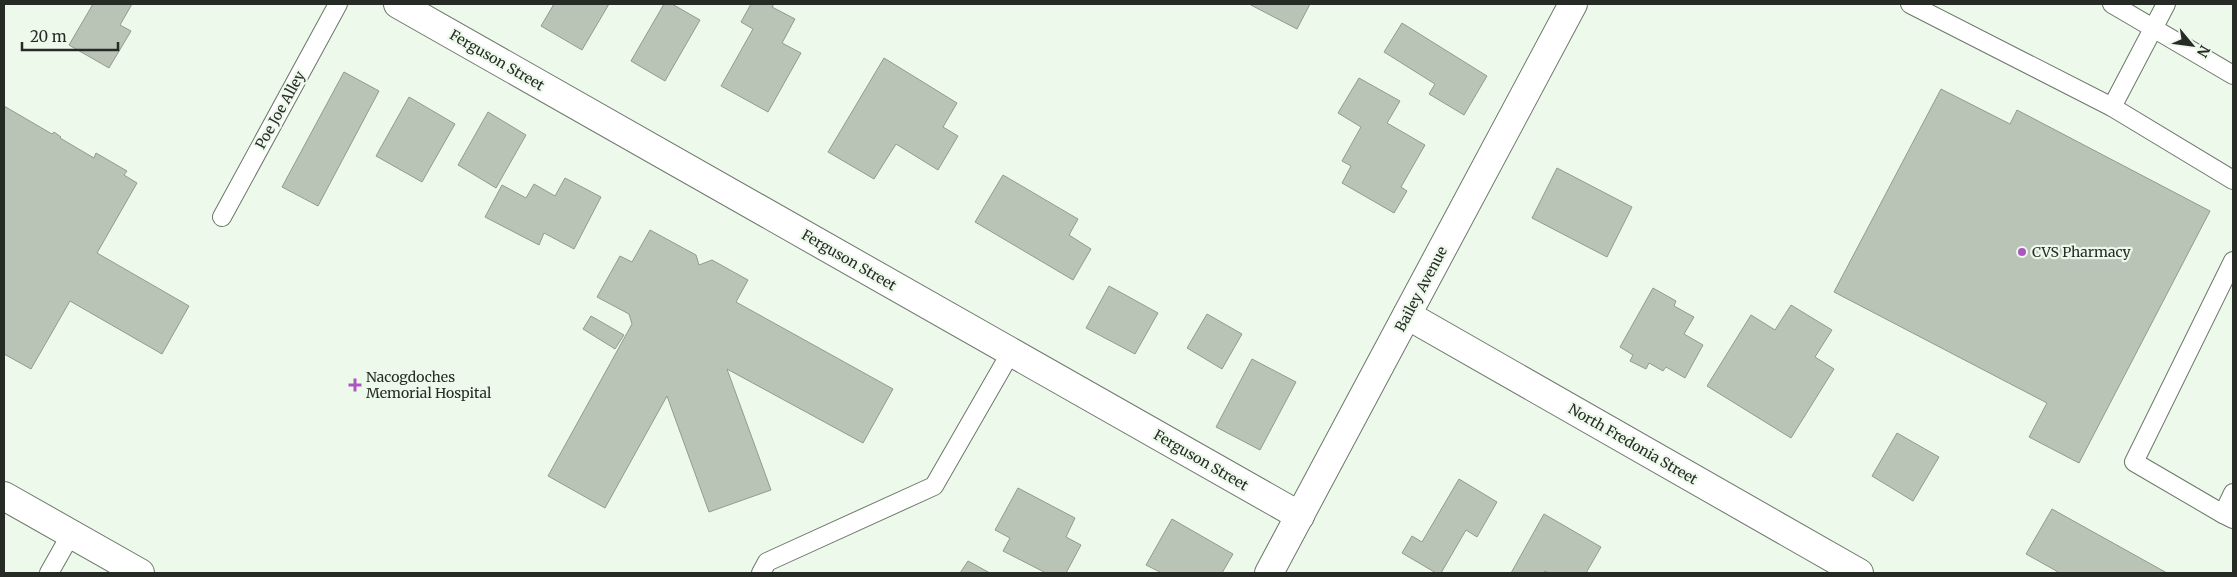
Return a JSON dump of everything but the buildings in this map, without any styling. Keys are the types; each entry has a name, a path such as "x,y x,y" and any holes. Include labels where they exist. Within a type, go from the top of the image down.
{"street":[{"name":"Ferguson Street","path":"398,4 1300,516"},
{"name":"Bailey Avenue","path":"1269,573 1573,4"},
{"name":"North Fredonia Street","path":"1407,315 1859,573"},
{"path":"4,496 140,573"}],"lane":[{"name":"Poe Joe Alley","path":"222,217 338,4"},
{"path":"1910,4 2112,107 2233,180"},
{"path":"2112,4 2233,75"},
{"path":"2112,107 2166,4"},
{"path":"2233,261 2134,462 2228,517 2233,493"},
{"path":"761,573 767,562 934,486 1011,352"},
{"path":"49,573 71,534"}],"place":[{"name":"CVS Pharmacy","path":"2022,252"},
{"name":"Nacogdoches Memorial Hospital","path":"355,385"}]}
